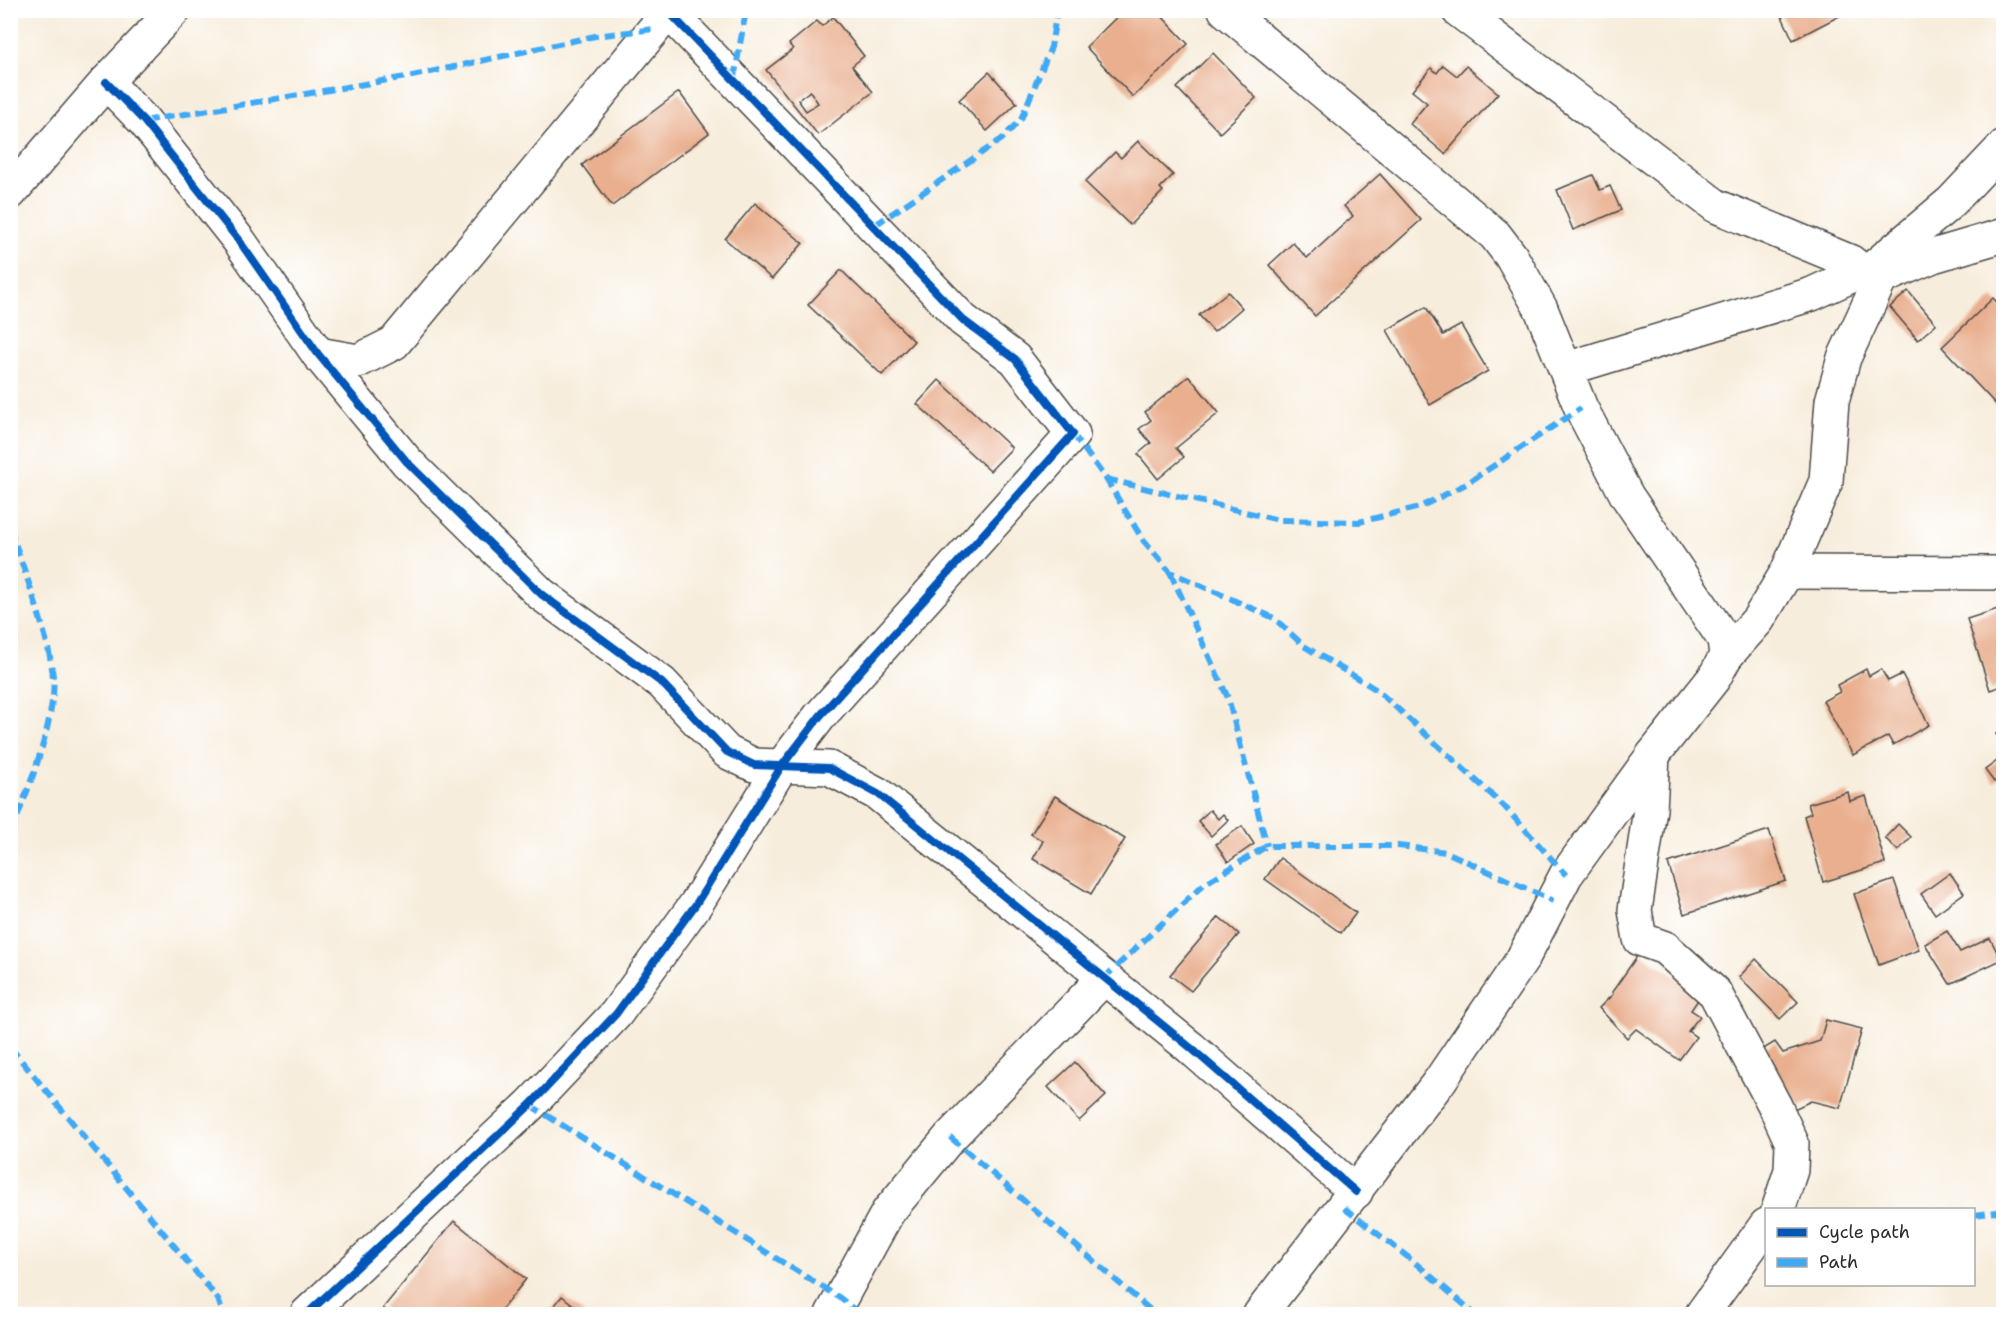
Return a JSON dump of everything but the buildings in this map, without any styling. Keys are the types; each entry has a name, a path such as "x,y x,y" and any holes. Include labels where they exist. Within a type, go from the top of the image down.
{"street":[{"path":"10,193 106,82 174,10"},
{"path":"1225,10 1495,235 1511,256 1541,309 1581,408 1627,496 1724,639 1726,656"},
{"path":"1458,10 1716,206 1851,262 1870,274"},
{"path":"307,1314 530,1105 616,1014 696,904 781,767 820,716 1073,434 1015,359 963,320 669,11 394,343 358,361 318,354"},
{"path":"106,82 144,121 240,242 318,354 407,462 540,594 662,683 727,752 754,765 829,768 878,794 1103,979 1191,1048 1356,1192"},
{"path":"1260,1314 1439,1082 1522,960 1566,875 1653,755 1714,678 1726,656 1758,620 1787,572 1826,481 1832,400 1870,274 1951,202 2004,146"},
{"path":"1566,369 1870,274 2004,235"},
{"path":"1787,572 2004,573"},
{"path":"820,716 829,768"},
{"path":"1653,755 1650,809 1635,910 1640,939 1665,948 1715,993 1775,1106 1792,1143 1791,1170 1778,1208"},
{"path":"832,1314 888,1212 950,1137 1103,979"},
{"path":"1702,1314 1765,1228"}],"marked path":[{"path":"734,79 746,10"},
{"path":"875,225 1002,139 1021,119 1051,47 1057,10"},
{"path":"144,121 412,76 595,36 654,29"},
{"path":"1106,479 1279,520 1359,522 1420,507 1466,484 1581,408"},
{"path":"1073,434 1106,479 1143,540 1170,572 1274,618 1304,646 1377,690 1503,805 1566,875"},
{"path":"10,528 45,636 53,678 53,695 42,749 10,835"},
{"path":"1170,572 1228,698 1267,846"},
{"path":"1103,979 1204,884 1267,846 1398,846 1446,852 1553,901"},
{"path":"10,1047 218,1299 223,1314"},
{"path":"530,1105 840,1298 860,1314"},
{"path":"950,1137 1155,1314"},
{"path":"1344,1208 1413,1261 1475,1314"},
{"path":"1975,1215 2004,1211"}],"cycle path":[{"path":"307,1314 530,1105 616,1014 696,904 781,767 820,716 1073,434 1015,359 963,320 667,10"},
{"path":"106,82 144,121 240,242 318,354 407,462 541,594 662,683 727,752 754,765 829,768 878,794 1191,1048 1356,1192"}]}
